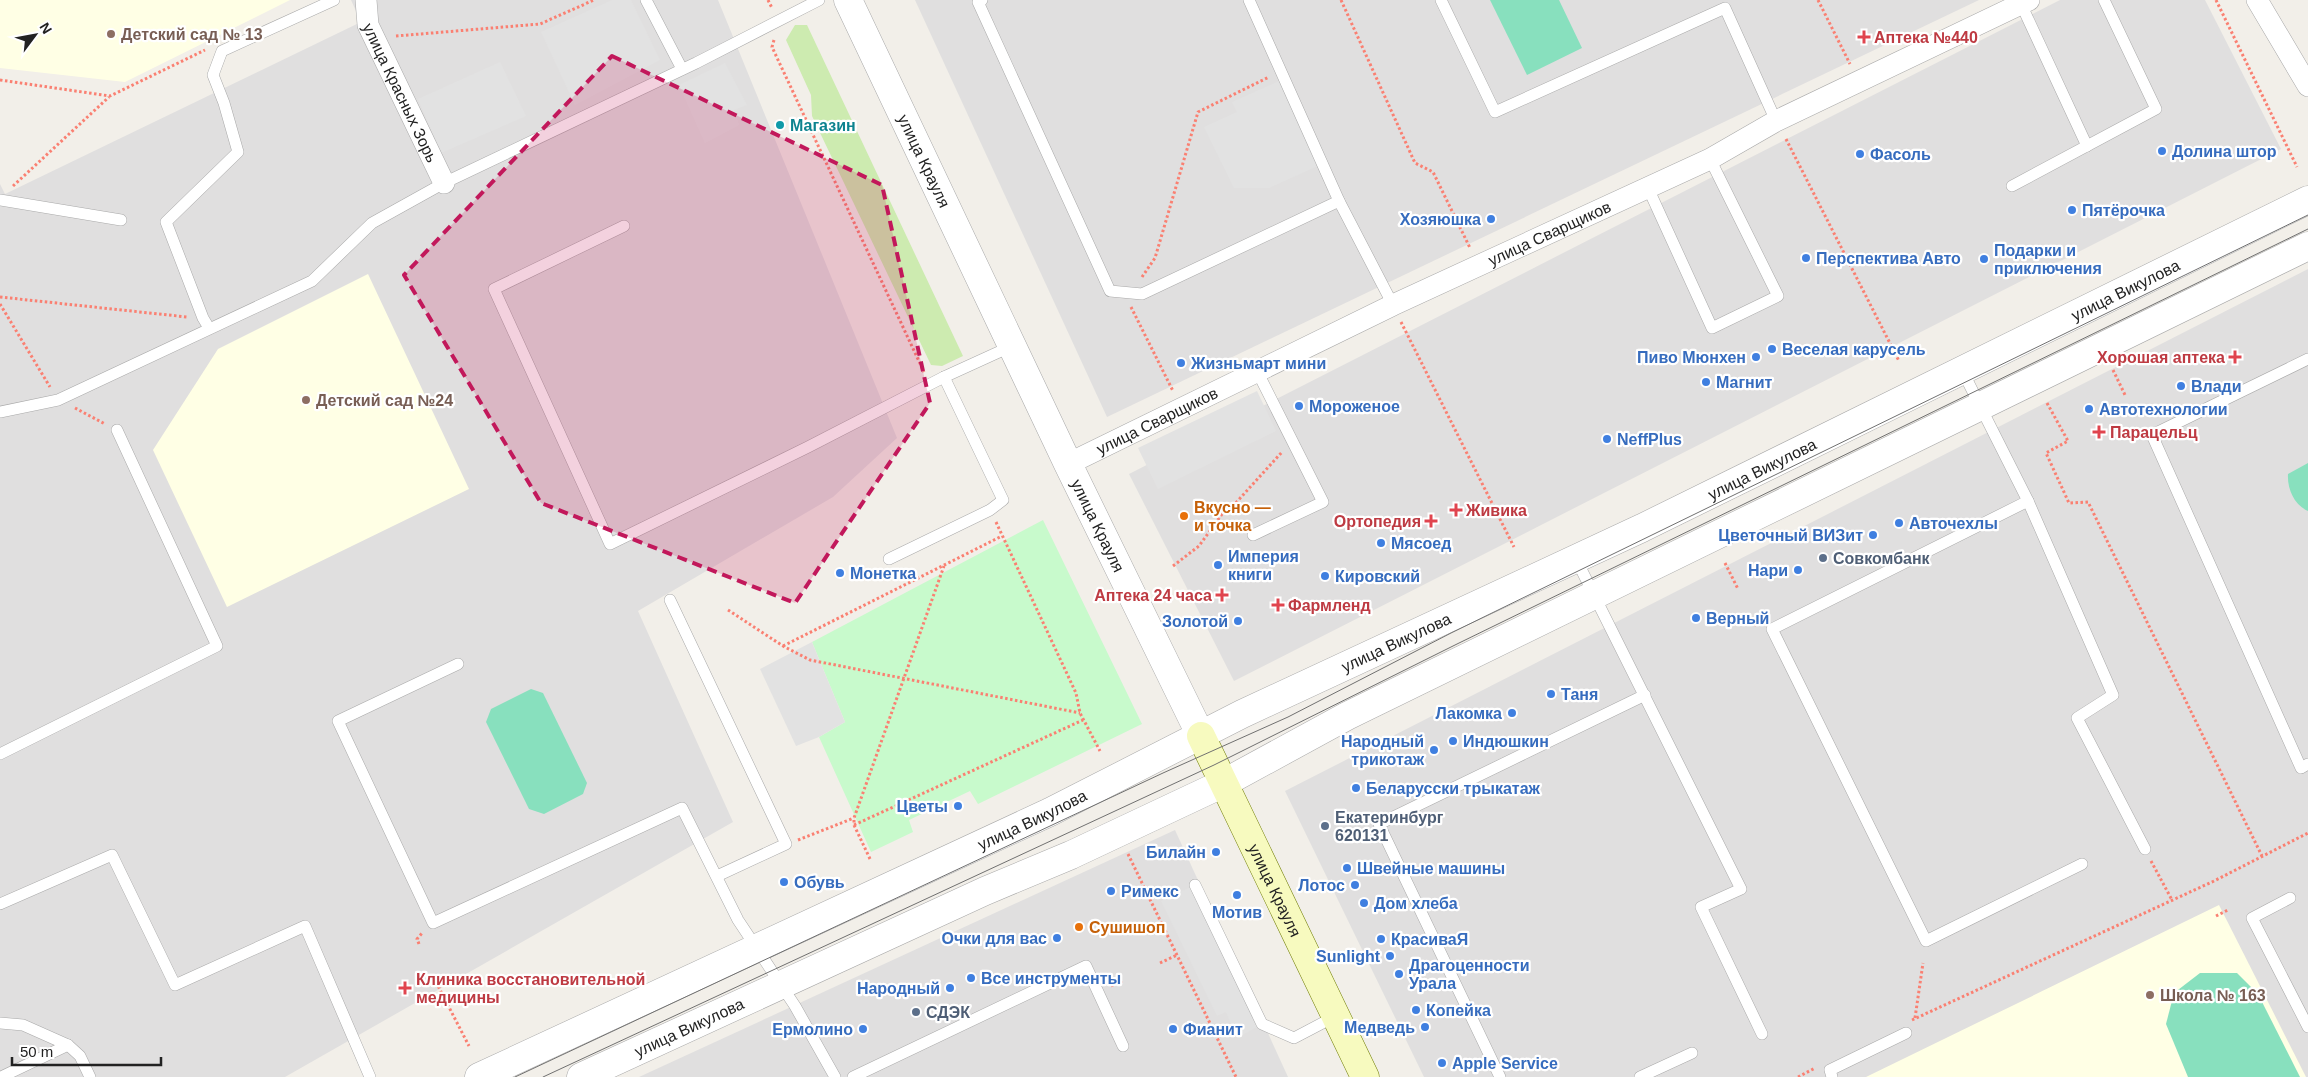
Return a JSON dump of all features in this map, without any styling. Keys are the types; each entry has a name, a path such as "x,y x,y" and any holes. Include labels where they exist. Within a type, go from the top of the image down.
{"main road":[{"name":"улица Крауля","path":"1200,736 1365,1077"}],"street":[{"name":"улица Красных Зорь","path":"366,0 368,25 444,183"},
{"name":"улица Крауля","path":"848,0 1068,464 1200,736"},
{"path":"2257,0 2308,86"},
{"name":"улица Сварщиков","path":"1068,464 1392,305 1710,159 1776,121 2025,2"},
{"name":"улица Викулова","path":"479,1077 1050,812 1200,736 1576,559 2308,200"},
{"name":"улица Викулова","path":"581,1077 985,891 1071,856 1224,784 1347,716 2308,246"}],"lane":[{"path":"206,323 166,222 238,152 224,102 213,75 222,51 334,0"},
{"path":"646,0 682,69"},
{"path":"0,412 58,400 206,323 312,281 372,223 444,183 682,69 819,0"},
{"path":"982,0 978,2 1110,291 1142,294 1339,201"},
{"path":"1249,0 1339,201 1392,305"},
{"path":"1441,0 1495,112 1723,4 1776,121"},
{"path":"2012,186 2156,109 2104,0"},
{"path":"2025,2 2087,146"},
{"path":"1648,188 1712,328 1778,296 1710,159"},
{"path":"3,196 122,220"},
{"path":"624,226 494,289 610,544 808,447 944,377 1012,346"},
{"path":"2308,359 2152,435 2300,768 2308,764"},
{"path":"1962,370 2028,501 2113,695 2077,718 2145,849"},
{"path":"1253,535 1323,502 1257,371"},
{"path":"889,559 990,510 1003,500 944,377"},
{"path":"0,754 217,646 117,430"},
{"path":"2028,501 1772,629 1926,941 2082,864"},
{"path":"1576,559 1741,889 1701,907 1762,1034"},
{"path":"670,600 786,844 717,876"},
{"path":"458,664 338,721 433,923 682,808 738,920 781,985 835,1077"},
{"path":"1500,1077 1380,824 1645,695"},
{"path":"0,904 112,855 174,985 305,926 370,1077"},
{"path":"1196,885 1262,1024 1294,1038 1336,1016"},
{"path":"2290,898 2252,918 2308,1027"},
{"path":"853,1077 1086,966 1123,1046"},
{"path":"0,1023 23,1025 68,1045 80,1056 90,1077"},
{"path":"1832,1077 1830,1070 1906,1028"},
{"path":"1,1077 68,1045"},
{"path":"1640,1077 1692,1053"}],"path":[{"path":"368,25 398,37 540,24 594,0"},
{"path":"768,0 778,20 772,48 930,384"},
{"path":"1341,0 1414,163 1433,172 1472,252"},
{"path":"1818,0 1859,81"},
{"path":"2216,0 2296,167"},
{"path":"3,196 110,96 206,50"},
{"path":"1174,394 1127,299 1155,258 1198,112 1281,70"},
{"path":"0,80 110,96"},
{"path":"1776,121 1899,361"},
{"path":"0,296 206,323"},
{"path":"0,304 58,400 117,430"},
{"path":"1392,305 1514,547"},
{"path":"2112,370 2126,397"},
{"path":"2048,403 2068,441 2046,453 2069,503 2088,502 2262,856"},
{"path":"1173,566 1199,546 1222,514 1233,506 1284,449 1294,444"},
{"path":"990,510 1076,693 1083,720 1100,751"},
{"path":"783,646 1002,536"},
{"path":"1725,563 1738,589"},
{"path":"870,859 854,825 854,818 944,566"},
{"path":"728,610 783,646 810,660 1080,713"},
{"path":"854,825 1083,720"},
{"path":"786,844 854,818"},
{"path":"1906,1028 1914,1018 2172,900 2308,833"},
{"path":"2145,849 2172,900"},
{"path":"1128,854 1236,1077"},
{"path":"2216,916 2228,910"},
{"path":"1160,963 1177,955"},
{"path":"1914,1018 1923,963"},
{"path":"1111,986 1122,981"},
{"path":"436,982 469,1046"},
{"path":"1798,1077 1823,1064"}],"highlighted area":[{"path":"612,56 882,185 930,403 795,603 541,503 404,275"}],"shaded area":[{"name":"Детский сад № 13","path":"0,0 290,0 125,82 0,68"},
{"path":"351,0 718,0 897,438 833,497 638,611 733,822 285,1077 0,1077 0,184 5,194 361,22"},
{"path":"612,0 631,0 660,60 575,105 541,32"},
{"path":"915,0 1979,0 1107,417"},
{"path":"2060,0 2205,0 2281,149 1234,681 1129,474"},
{"path":"500,62 526,116 441,153 418,99"},
{"path":"725,63 747,105 734,110 739,125 705,143 679,85"},
{"path":"1284,79 1322,164 1269,188 1234,188 1204,127 1237,112 1232,102"},
{"path":"2308,269 2308,1077 1424,1077 1285,791"},
{"name":"Детский сад №24","path":"368,274 469,489 227,607 153,450 218,349"},
{"path":"1257,391 1276,431 1158,489 1138,448"},
{"path":"812,642 845,722 819,737 796,746 760,669"},
{"path":"1175,830 1288,1077 639,1077"},
{"path":"1195,885 1262,1024 1237,1038 1226,1012 1217,1016 1161,901"},
{"name":"Школа № 163","path":"2219,905 2306,1077 1866,1077"}],"green space":[{"path":"1490,0 1559,0 1582,48 1527,75"},
{"path":"795,25 807,25 963,356 942,366 931,365 812,116 811,95 786,40"},
{"path":"2308,463 2308,511 2299,505 2292,496 2288,474"},
{"path":"1043,520 1142,724 978,804 970,791 909,820 913,832 871,852 819,737 845,722 812,642"},
{"path":"531,689 543,693 587,783 583,794 544,814 529,809 486,722 491,709"},
{"path":"2200,973 2237,973 2258,994 2300,1077 2188,1077 2166,1024 2174,993"}],"tram line":[{"path":"515,1077 1163,773 1288,717 1451,633 2308,215"},
{"path":"543,1077 1214,765 1457,644 2308,229"}],"place":[{"name":"Детский сад № 13","path":"111,34"},
{"name":"Аптека №440","path":"1864,37"},
{"name":"Магазин","path":"780,125"},
{"name":"Долина штор","path":"2162,151"},
{"name":"Фасоль","path":"1860,154"},
{"name":"Пятёрочка","path":"2072,210"},
{"name":"Хозяюшка","path":"1491,219"},
{"name":"Перспектива Авто","path":"1806,258"},
{"name":"Подарки и приключения","path":"1984,259"},
{"name":"Веселая карусель","path":"1772,349"},
{"name":"Пиво Мюнхен","path":"1756,357"},
{"name":"Хорошая аптека","path":"2235,357"},
{"name":"Жизньмарт мини","path":"1181,363"},
{"name":"Магнит","path":"1706,382"},
{"name":"Влади","path":"2181,386"},
{"name":"Детский сад №24","path":"306,400"},
{"name":"Мороженое","path":"1299,406"},
{"name":"Автотехнологии","path":"2089,409"},
{"name":"Парацельц","path":"2099,432"},
{"name":"NeffPlus","path":"1607,439"},
{"name":"Живика","path":"1456,510"},
{"name":"Вкусно — и точка","path":"1184,516"},
{"name":"Ортопедия","path":"1431,521"},
{"name":"Авточехлы","path":"1899,523"},
{"name":"Цветочный ВИЗит","path":"1873,535"},
{"name":"Мясоед","path":"1381,543"},
{"name":"Совкомбанк","path":"1823,558"},
{"name":"Империя книги","path":"1218,565"},
{"name":"Нари","path":"1798,570"},
{"name":"Монетка","path":"840,573"},
{"name":"Кировский","path":"1325,576"},
{"name":"Аптека 24 часа","path":"1222,595"},
{"name":"Фармленд","path":"1278,605"},
{"name":"Верный","path":"1696,618"},
{"name":"Золотой","path":"1238,621"},
{"name":"Таня","path":"1551,694"},
{"name":"Лакомка","path":"1512,713"},
{"name":"Индюшкин","path":"1453,741"},
{"name":"Народный трикотаж","path":"1434,750"},
{"name":"Беларусски трыкатаж","path":"1356,788"},
{"name":"Цветы","path":"958,806"},
{"name":"Екатеринбург 620131","path":"1325,826"},
{"name":"Билайн","path":"1216,852"},
{"name":"Швейные машины","path":"1347,868"},
{"name":"Обувь","path":"784,882"},
{"name":"Лотос","path":"1355,885"},
{"name":"Римекс","path":"1111,891"},
{"name":"Мотив","path":"1237,895"},
{"name":"Дом хлеба","path":"1364,903"},
{"name":"Сушишоп","path":"1079,927"},
{"name":"Очки для вас","path":"1057,938"},
{"name":"КрасиваЯ","path":"1381,939"},
{"name":"Sunlight","path":"1390,956"},
{"name":"Драгоценности Урала","path":"1399,974"},
{"name":"Все инструменты","path":"971,978"},
{"name":"Клиника восстановительной медицины","path":"405,988"},
{"name":"Народный","path":"950,988"},
{"name":"Школа № 163","path":"2150,995"},
{"name":"Копейка","path":"1416,1010"},
{"name":"СДЭК","path":"916,1012"},
{"name":"Медведь","path":"1425,1027"},
{"name":"Ермолино","path":"863,1029"},
{"name":"Фианит","path":"1173,1029"},
{"name":"Apple Service","path":"1442,1063"}]}
